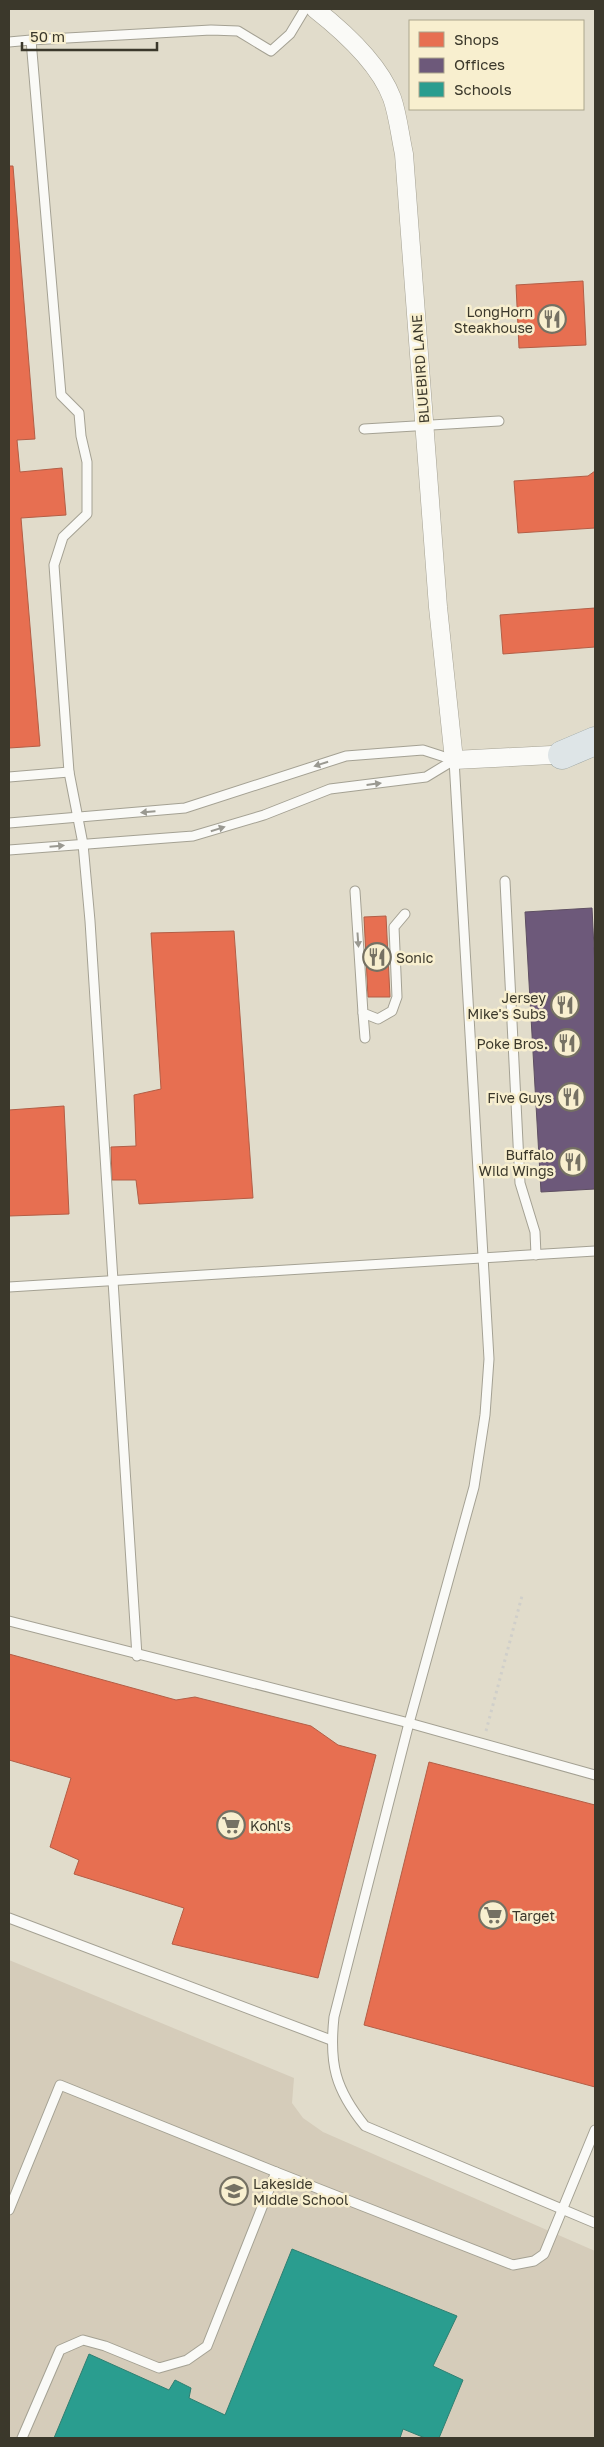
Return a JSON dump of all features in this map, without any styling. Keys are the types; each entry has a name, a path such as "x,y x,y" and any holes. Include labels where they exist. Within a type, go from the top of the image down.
{"main road":[{"path":"562,754 595,741"}],"street":[{"name":"BLUEBIRD LANE","path":"315,9 337,26 368,58 392,98 404,154 438,607 454,760"},
{"path":"454,760 595,752"}],"lane":[{"path":"9,42 229,31 238,32 271,51 290,34 305,9"},
{"path":"32,40 61,395 79,413 81,436 87,462 87,514 64,537 54,565 69,772 83,844 137,1656"},
{"path":"364,428 499,421"},
{"path":"9,823 185,808 346,756 423,750 454,760"},
{"path":"9,850 193,836 264,815 330,789 426,777 454,760"},
{"path":"454,760 489,1359 485,1415 474,1487 410,1723 334,2017 331,2040 332,2063 347,2104 365,2126 595,2223"},
{"path":"9,777 69,772"},
{"path":"505,882 520,1183 535,1232 536,1255"},
{"path":"354,891 365,1038"},
{"path":"363,1013 378,1019 392,1011 397,997 394,927 405,914"},
{"path":"9,1287 595,1251"},
{"path":"9,1621 137,1656 410,1723 595,1774"},
{"path":"9,1918 331,2040"},
{"path":"9,2210 60,2085 276,2172 513,2264 534,2261 544,2254 564,2211 595,2130"},
{"path":"22,2438 60,2350 83,2340 105,2346 159,2368 187,2360 207,2346 276,2172"}],"path":[{"path":"483,1744 522,1596"}],"shaded area":[{"name":"Lakeside Middle School","path":"9,1960 294,2078 292,2103 303,2118 323,2132 595,2251 595,2438 9,2438"}],"building: Shops":[{"path":"9,166 13,166 35,439 17,440 20,472 62,468 66,515 21,518 40,746 9,748"},
{"path":"583,281 586,345 519,348 516,285"},
{"path":"595,471 595,528 518,533 514,481 588,476"},
{"path":"595,608 595,647 503,654 500,615"},
{"name":"Sonic","path":"386,916 390,997 368,997 364,917"},
{"path":"234,931 253,1198 139,1204 136,1180 112,1180 111,1147 136,1146 134,1095 161,1089 151,933"},
{"path":"64,1106 69,1214 9,1216 9,1110"},
{"path":"9,1654 176,1700 195,1697 311,1726 338,1745 376,1755 318,1978 172,1944 184,1908 74,1874 79,1860 50,1847 71,1778 9,1760"},
{"name":"Target","path":"429,1762 595,1805 595,2087 364,2025"}],"building: Offices":[{"path":"592,908 595,968 595,1189 541,1192 525,912"}],"building: Schools":[{"path":"292,2249 457,2316 433,2366 463,2380 439,2438 425,2438 403,2429 400,2438 54,2438 89,2354 169,2390 175,2380 191,2388 189,2398 225,2415"}],"place":[{"name":"LongHorn Steakhouse","path":"552,319"},
{"name":"Sonic","path":"377,957"},
{"name":"Jersey Mike's Subs","path":"565,1005"},
{"name":"Poke Bros.","path":"567,1043"},
{"name":"Five Guys","path":"571,1097"},
{"name":"Buffalo Wild Wings","path":"573,1162"},
{"name":"Kohl's","path":"231,1825"},
{"name":"Target","path":"493,1915"},
{"name":"Lakeside Middle School","path":"234,2191"}]}
